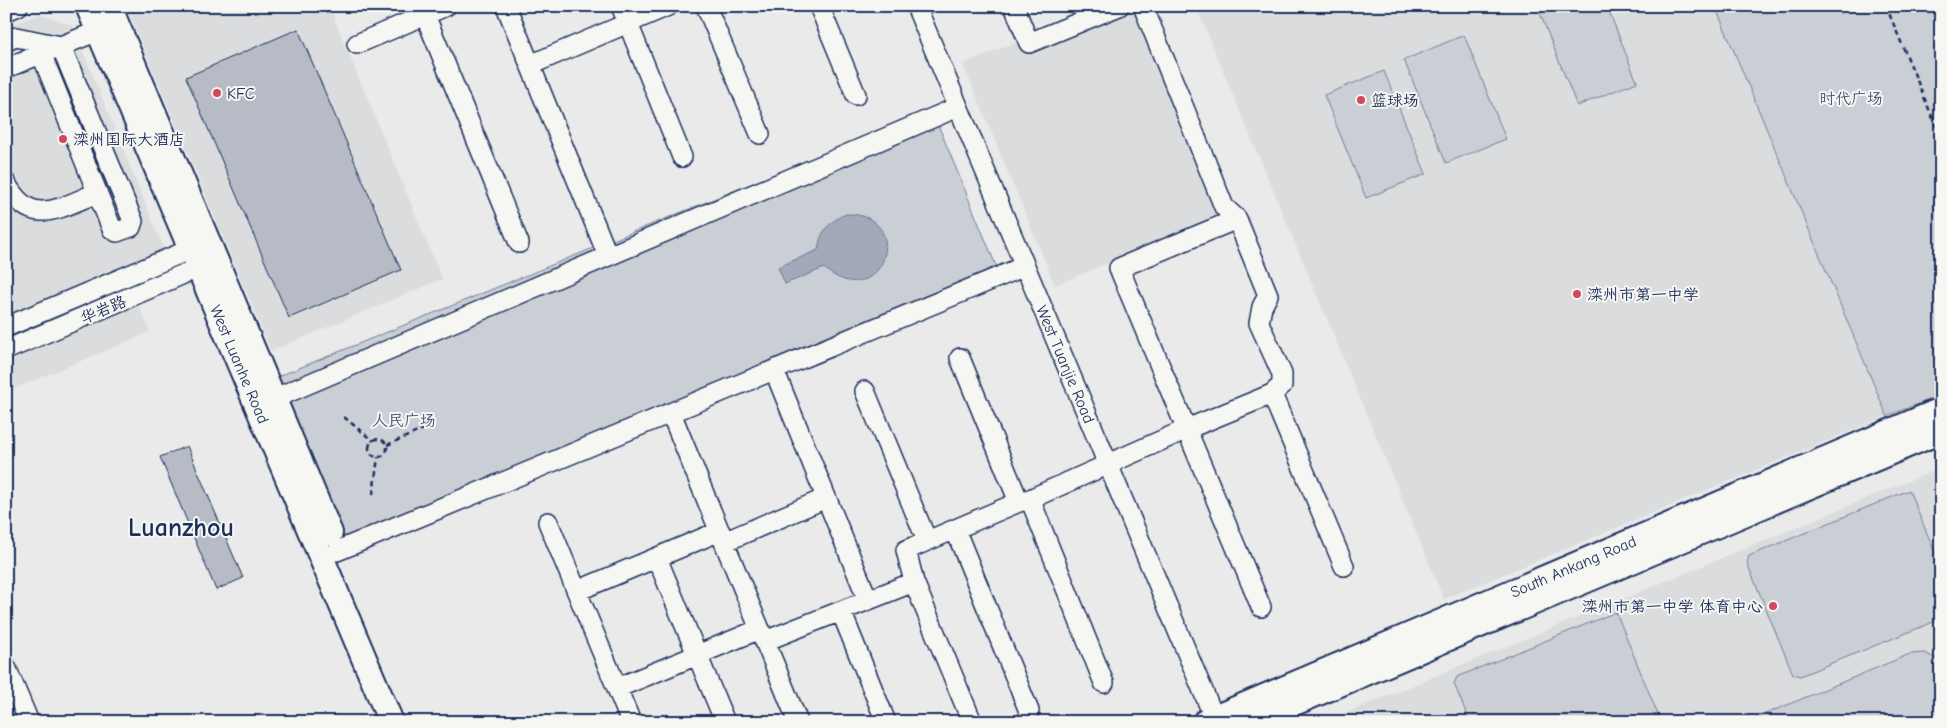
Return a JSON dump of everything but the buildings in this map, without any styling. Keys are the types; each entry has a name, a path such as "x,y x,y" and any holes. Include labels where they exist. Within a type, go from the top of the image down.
{"main road":[{"name":"West Luanhe Road","path":"88,6 391,722"},
{"name":"West Luanhe Road","path":"109,6 408,722"},
{"name":"South Ankang Road","path":"1212,720 1941,410"},
{"name":"South Ankang Road","path":"1249,722 1941,431"}],"street":[{"path":"6,12 18,6"},
{"path":"506,6 608,256"},
{"path":"530,65 625,15 668,6"},
{"path":"706,6 760,134"},
{"path":"820,6 856,95"},
{"name":"West Tuanjie Road","path":"916,6 1109,465 1212,720"},
{"path":"1014,6 1029,43 1119,6"},
{"path":"972,722 914,582 906,550 1272,394 1282,385 1282,374 1260,323 1262,307 1268,295 1237,219 1224,207 1143,6"},
{"path":"357,44 437,9 519,243"},
{"path":"625,15 682,158"},
{"path":"6,68 98,31"},
{"path":"6,41 16,37 61,46"},
{"path":"33,56 89,196 112,229 118,232 131,227 133,221 61,46"},
{"path":"273,399 958,107"},
{"path":"6,183 16,200 33,211 48,212 89,196"},
{"path":"1237,219 1120,268 1262,607"},
{"name":"华岩路","path":"6,327 196,258"},
{"name":"华岩路","path":"6,350 196,258"},
{"path":"337,551 1025,266"},
{"path":"960,358 1104,683"},
{"path":"779,382 868,600"},
{"path":"865,391 927,541"},
{"path":"1272,394 1344,566"},
{"path":"671,413 798,722"},
{"path":"577,591 656,558 826,498"},
{"path":"548,522 631,722"},
{"path":"954,529 1029,711"},
{"path":"656,558 725,722"},
{"path":"617,688 697,655 841,611 914,582"},
{"path":"841,611 886,722"},
{"path":"6,666 23,720"}],"path":[{"path":"1886,6 1941,138"},
{"path":"344,418 373,441"},
{"path":"386,445 424,429"},
{"path":"380,439 386,445 386,453 378,457 372,455 370,444 373,441 380,439"},
{"path":"373,494 378,457"}],"shaded area":[{"path":"126,6 329,6 442,279 271,351"},
{"path":"1103,6 1137,6 1224,215 1055,285 963,64"},
{"name":"滦州市第一中学","path":"1196,6 1715,6 1887,416 1444,599"},
{"name":"滦州国际大酒店","path":"39,14 72,25 180,288 139,305 150,332 6,392 6,28"},
{"name":"滦州市第一中学 体育中心","path":"1933,471 1941,491 1941,722 1324,722"}],"green space":[{"path":"1537,6 1607,6 1637,82 1577,106"},
{"name":"时代广场","path":"1715,6 1941,6 1941,395 1887,416"},
{"path":"1464,35 1506,139 1446,163 1404,60"},
{"path":"1384,71 1426,174 1366,198 1324,95"},
{"name":"人民广场","path":"932,110 997,268 346,541 277,377"},
{"path":"1909,490 1941,567 1941,619 1800,676 1793,674 1747,563 1749,556"},
{"path":"1616,612 1661,722 1470,722 1454,684 1457,677"},
{"path":"1925,653 1941,661 1941,722 1746,722 1910,654"}],"water":[{"path":"846,214 868,218 881,229 886,244 883,259 875,273 862,281 845,280 824,268 785,284 778,267 818,250 826,228"}],"place":[{"name":"KFC","path":"217,93"},
{"name":"篮球场","path":"1361,100"},
{"name":"滦州国际大酒店","path":"63,139"},
{"name":"滦州市第一中学","path":"1577,294"},
{"name":"滦州市第一中学 体育中心","path":"1773,606"}],"district":[{"name":"Luanzhou","path":"181,527"}]}
